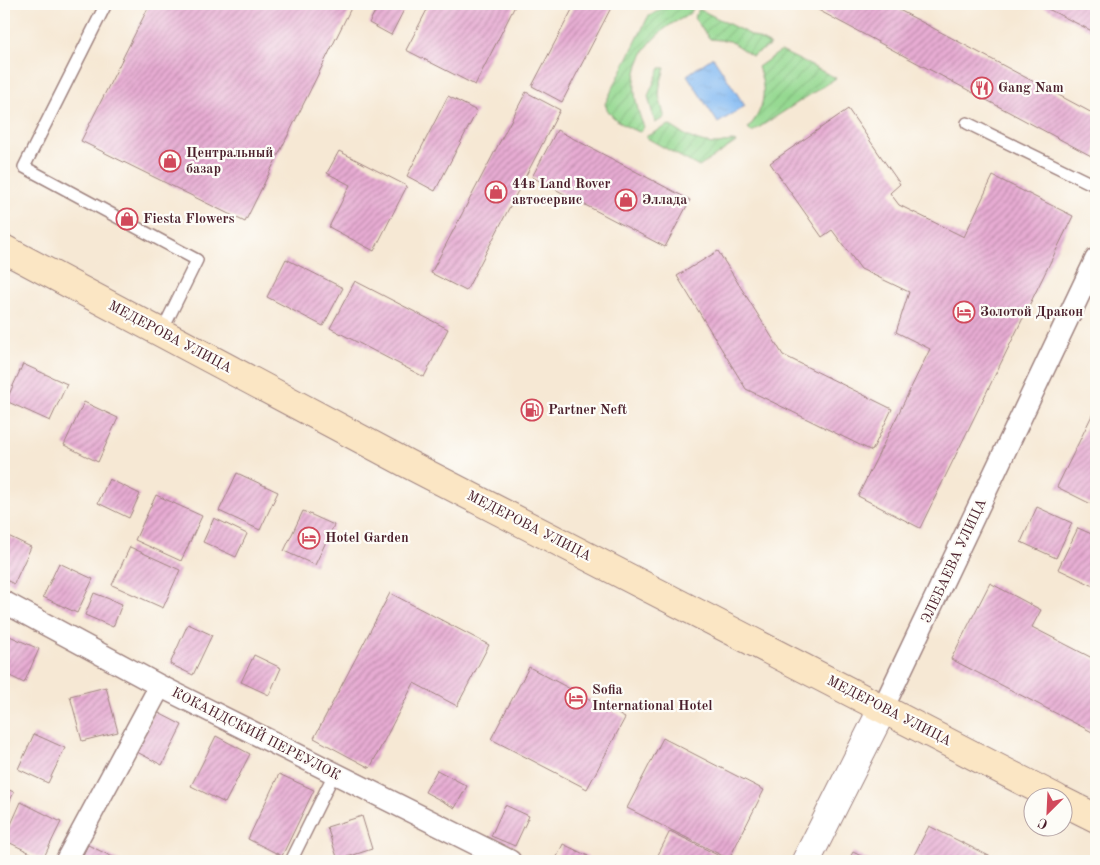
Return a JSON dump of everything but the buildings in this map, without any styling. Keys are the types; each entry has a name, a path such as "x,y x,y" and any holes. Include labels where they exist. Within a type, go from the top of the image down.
{"main road":[{"name":"МЕДЕРОВА УЛИЦА","path":"4,249 406,463 1037,788"},
{"path":"1072,806 1096,818"}],"street":[{"name":"ЭЛЕБАЕВА УЛИЦА","path":"806,861 883,708 1096,259"},
{"name":"КОКАНДСКИЙ ПЕРЕУЛОК","path":"4,602 160,686 510,861"},
{"path":"66,861 160,686"}],"lane":[{"path":"106,4 24,167 197,260 161,333"},
{"path":"968,123 1096,186"},
{"path":"291,861 334,774"}],"green space":[{"path":"669,4 686,4 694,7 687,16 657,35 641,58 636,71 635,84 636,98 644,127 640,132 629,128 614,118 605,104 648,17"},
{"path":"699,9 771,45 752,56 730,41 710,39 694,18"},
{"path":"781,51 836,78 752,132 748,128 758,114 763,99 763,84 758,67"},
{"path":"660,68 665,68 659,96 664,118 655,123 648,96"},
{"path":"669,125 692,138 710,144 736,142 699,167 645,137"}],"water":[{"path":"713,57 745,106 718,123 687,75"}],"place":[{"name":"Gang Nam","path":"982,88"},
{"name":"Центральный базар","path":"170,161"},
{"name":"44в Land Rover автосервис","path":"496,192"},
{"name":"Эллада","path":"626,200"},
{"name":"Fiesta Flowers","path":"127,219"},
{"name":"Золотой Дракон","path":"964,312"},
{"name":"Partner Neft","path":"532,410"},
{"name":"Hotel Garden","path":"309,538"},
{"name":"Sofia International Hotel","path":"576,698"}]}
